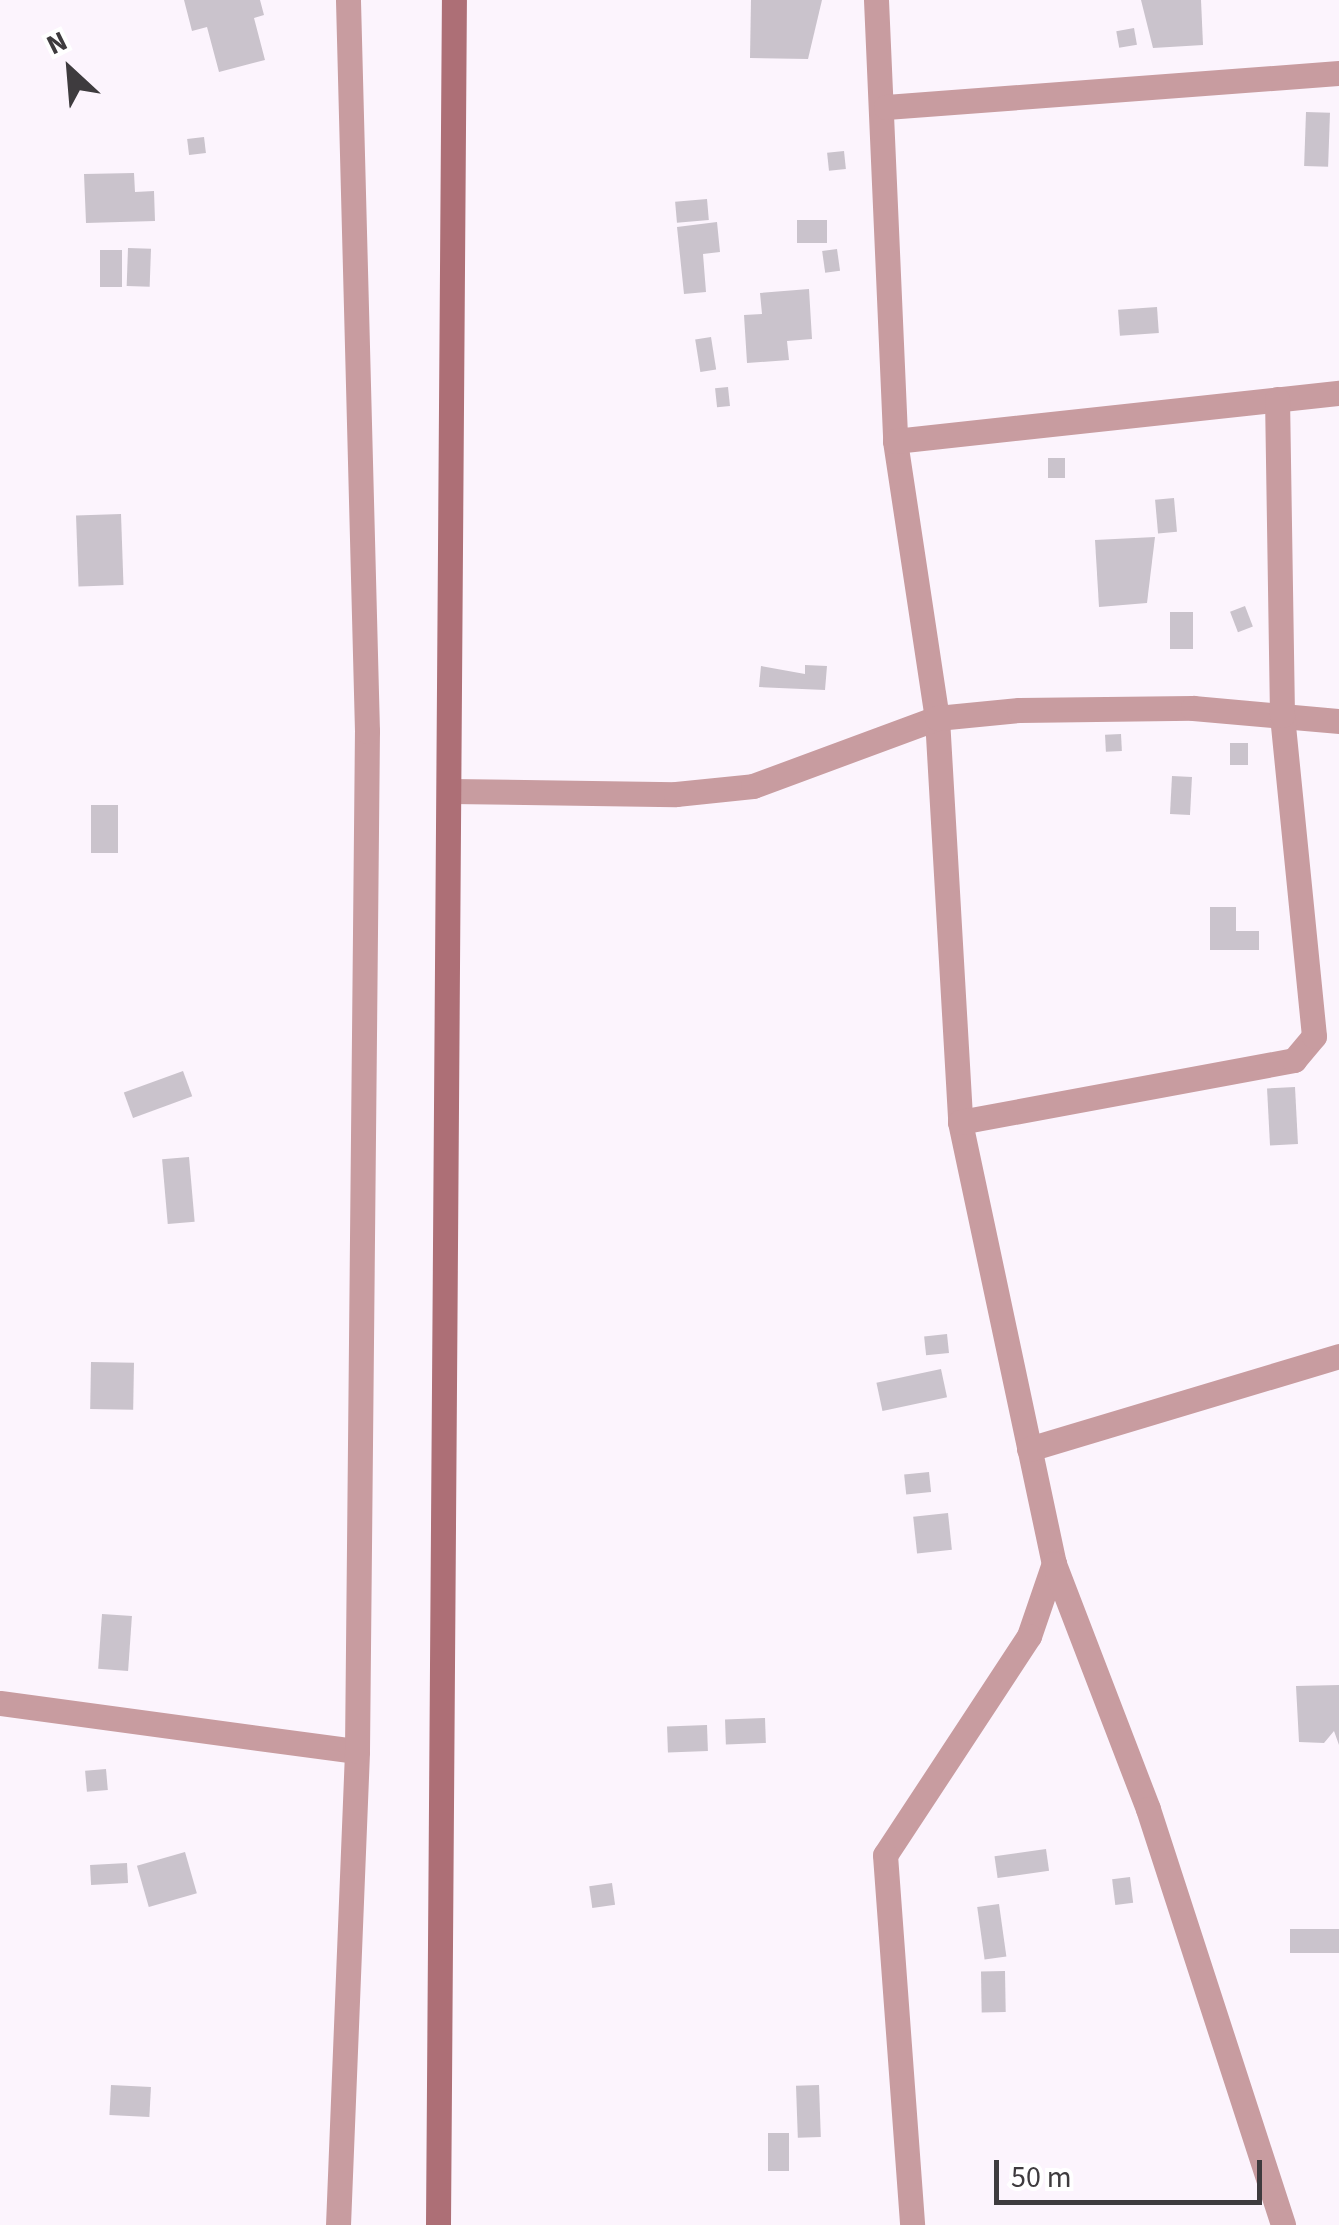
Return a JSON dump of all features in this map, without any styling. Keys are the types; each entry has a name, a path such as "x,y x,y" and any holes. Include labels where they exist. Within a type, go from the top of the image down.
{"main road":[{"path":"438,2225 454,0"}],"street":[{"path":"338,2225 356,1751 367,731 348,0"},
{"path":"876,0 886,107 895,441 937,718 960,1122 1054,1563 1148,1809 1283,2225"},
{"path":"886,107 1339,72"},
{"path":"895,441 1339,393"},
{"path":"960,1122 1294,1060 1314,1036 1282,715 1277,399"},
{"path":"451,791 676,794 753,786 937,718 1110,705 1339,720"},
{"path":"1029,1449 1339,1356"},
{"path":"912,2225 885,1856 1030,1636 1054,1563"},
{"path":"0,1703 356,1751"}],"building":[{"path":"184,0 260,0 264,15 254,18 265,60 219,72 207,27 192,31"},
{"path":"751,0 822,0 808,59 750,58"},
{"path":"1141,0 1201,0 1203,45 1153,48"},
{"path":"1134,28 1137,45 1119,48 1116,31"},
{"path":"1306,112 1330,113 1328,167 1304,166"},
{"path":"204,137 206,153 189,155 187,139"},
{"path":"844,151 846,169 829,171 827,153"},
{"path":"134,173 135,192 154,191 155,221 86,223 84,174"},
{"path":"707,199 709,220 677,223 675,202"},
{"path":"797,220 827,220 827,243 797,243"},
{"path":"717,222 720,252 703,254 706,292 684,294 677,227"},
{"path":"128,248 151,249 150,287 127,286"},
{"path":"837,249 840,271 825,273 822,251"},
{"path":"100,250 122,250 122,287 100,287"},
{"path":"809,289 812,339 787,341 789,360 747,363 744,315 762,314 760,293"},
{"path":"1157,307 1159,333 1120,336 1118,310"},
{"path":"711,337 716,370 700,372 695,340"},
{"path":"728,387 730,406 717,407 715,388"},
{"path":"1048,458 1065,458 1065,478 1048,478"},
{"path":"1174,498 1177,532 1158,534 1155,500"},
{"path":"121,514 123,585 79,587 76,516"},
{"path":"1155,537 1147,603 1099,607 1095,540"},
{"path":"1245,606 1253,627 1238,632 1230,612"},
{"path":"1170,612 1193,612 1193,649 1170,649"},
{"path":"805,665 827,666 825,690 759,687 761,666 805,674"},
{"path":"1121,734 1122,751 1106,752 1105,735"},
{"path":"1230,743 1248,743 1248,765 1230,765"},
{"path":"1172,776 1192,777 1190,815 1170,814"},
{"path":"91,805 118,805 118,853 91,853"},
{"path":"1210,907 1236,907 1236,931 1259,931 1259,950 1210,950"},
{"path":"183,1071 192,1096 133,1118 124,1093"},
{"path":"1295,1087 1298,1144 1270,1145 1267,1088"},
{"path":"189,1157 195,1222 168,1224 162,1159"},
{"path":"947,1334 949,1353 926,1355 924,1336"},
{"path":"91,1362 134,1363 133,1410 90,1409"},
{"path":"941,1369 947,1397 882,1411 876,1383"},
{"path":"929,1472 931,1492 906,1495 904,1475"},
{"path":"948,1513 952,1550 917,1553 913,1517"},
{"path":"102,1614 132,1616 128,1671 98,1669"},
{"path":"1339,1685 1339,1745 1334,1731 1324,1743 1299,1742 1296,1686"},
{"path":"765,1718 766,1743 726,1744 725,1719"},
{"path":"707,1725 708,1751 668,1752 667,1726"},
{"path":"106,1769 108,1790 87,1792 85,1771"},
{"path":"1046,1849 1049,1871 998,1878 995,1856"},
{"path":"185,1852 197,1893 149,1907 137,1866"},
{"path":"127,1863 128,1883 91,1885 90,1865"},
{"path":"1130,1877 1133,1903 1115,1905 1112,1879"},
{"path":"612,1883 615,1905 592,1908 589,1886"},
{"path":"999,1904 1006,1956 985,1960 977,1907"},
{"path":"1290,1929 1339,1929 1339,1953 1290,1953"},
{"path":"981,1971 1005,1971 1006,2012 982,2012"},
{"path":"111,2085 151,2087 149,2117 109,2115"},
{"path":"819,2085 821,2137 798,2138 796,2086"},
{"path":"768,2133 789,2133 789,2171 768,2171"}]}
